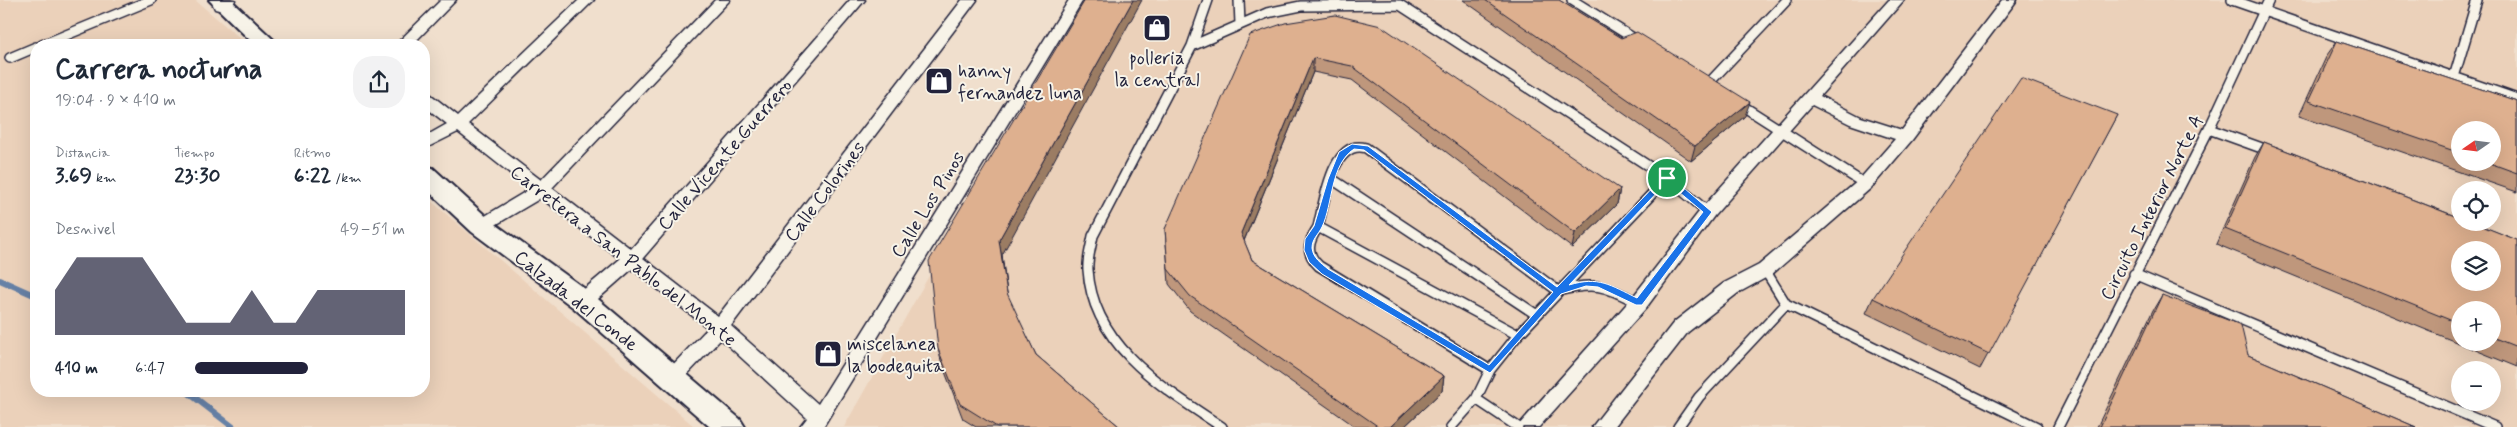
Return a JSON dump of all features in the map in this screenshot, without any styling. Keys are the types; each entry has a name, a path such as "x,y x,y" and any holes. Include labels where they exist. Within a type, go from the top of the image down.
{"street":[{"path":"409,39 449,0"},
{"path":"430,140 458,124 588,0"},
{"path":"481,226 541,190 723,0"},
{"name":"Calle Vicente Guerrero","path":"583,301 632,259 858,0"},
{"name":"Calle Colorines","path":"673,377 720,327 970,0"},
{"name":"Calle Los Pinos","path":"815,422 1076,0"},
{"path":"1527,427 1639,303 1708,212 1809,96 1897,0"},
{"path":"1602,427 1681,327 1731,288 1765,270 1865,184 1906,136 2010,0"},
{"path":"222,1 262,39"},
{"path":"1809,96 1838,114 1872,128 1906,136"},
{"name":"Carretera a San Pablo del Monte","path":"430,103 720,327 815,422"},
{"name":"Calzada del Conde","path":"430,179 481,226 583,301 730,427"}],"lane":[{"path":"57,39 151,0"},
{"path":"1208,0 1192,46 1093,236 1088,270 1095,304 1113,341 1149,377 1222,427"},
{"path":"1239,0 1240,24"},
{"path":"1572,0 1644,45"},
{"path":"1708,84 1788,0"},
{"path":"2232,0 2517,99"},
{"name":"Circuito Interior Norte A","path":"2058,427 2209,129 2269,0"},
{"path":"2454,77 2477,0"},
{"path":"1192,46 1240,24 1299,3 1397,2 1667,178 1708,212"},
{"path":"10,58 30,50"},
{"path":"1700,80 1716,90"},
{"path":"1732,100 1865,184"},
{"path":"2209,129 2284,156"},
{"path":"1490,370 1313,262 1308,250 1309,239 1318,227 1332,179 1343,152 1352,146 1366,148 1558,291"},
{"path":"1451,427 1476,399 1490,370 1518,335 1667,178"},
{"path":"1332,179 1537,315"},
{"path":"1318,227 1518,335"},
{"path":"1765,270 1786,304 2037,427"},
{"path":"2134,274 2495,427"},
{"path":"1558,291 1586,283 1600,284 1639,303"},
{"path":"1678,427 1699,397 1786,304"},
{"path":"1476,399 1518,427"}],"shaded area":[{"path":"0,0 195,0 241,39 30,39 30,397 430,397 430,200 695,427 0,427"},
{"path":"1084,0 2517,0 2517,427 844,427"}],"building":[{"path":"1085,0 1133,0 999,240 1007,293 1036,355 1120,427 997,427 960,404 938,349 929,261"},
{"path":"1485,0 1559,0 1621,38 1637,32 1750,102 1695,146"},
{"path":"1335,15 1381,26 1620,189 1575,233 1352,66 1313,58 1241,233 1252,260 1444,376 1390,427 1379,427 1190,296 1168,269 1165,229 1250,35 1285,23"},
{"path":"2337,41 2517,101 2517,173 2501,167 2501,121 2451,121 2451,150 2309,101"},
{"path":"2021,78 2117,115 1989,354 1873,298"},
{"path":"2264,142 2451,215 2451,231 2494,231 2517,240 2517,347 2501,341 2501,301 2451,301 2451,320 2225,229"},
{"path":"2162,295 2241,325 2248,355 2416,427 2100,427"}],"waterway":[{"path":"0,280 30,293"},
{"path":"194,397 233,427"}],"place":[{"name":"polleria la central","path":"1157,28"},
{"name":"hanny fernandez luna","path":"939,81"},
{"name":"miscelanea la bodeguita","path":"828,354"}],"route":[{"path":"1667,178 1558,291 1366,148 1352,146 1343,152 1332,179 1318,227 1309,239 1308,250 1313,262 1325,271 1490,370 1518,335 1558,291 1586,283 1600,284 1639,303 1708,212 1667,178"}]}
